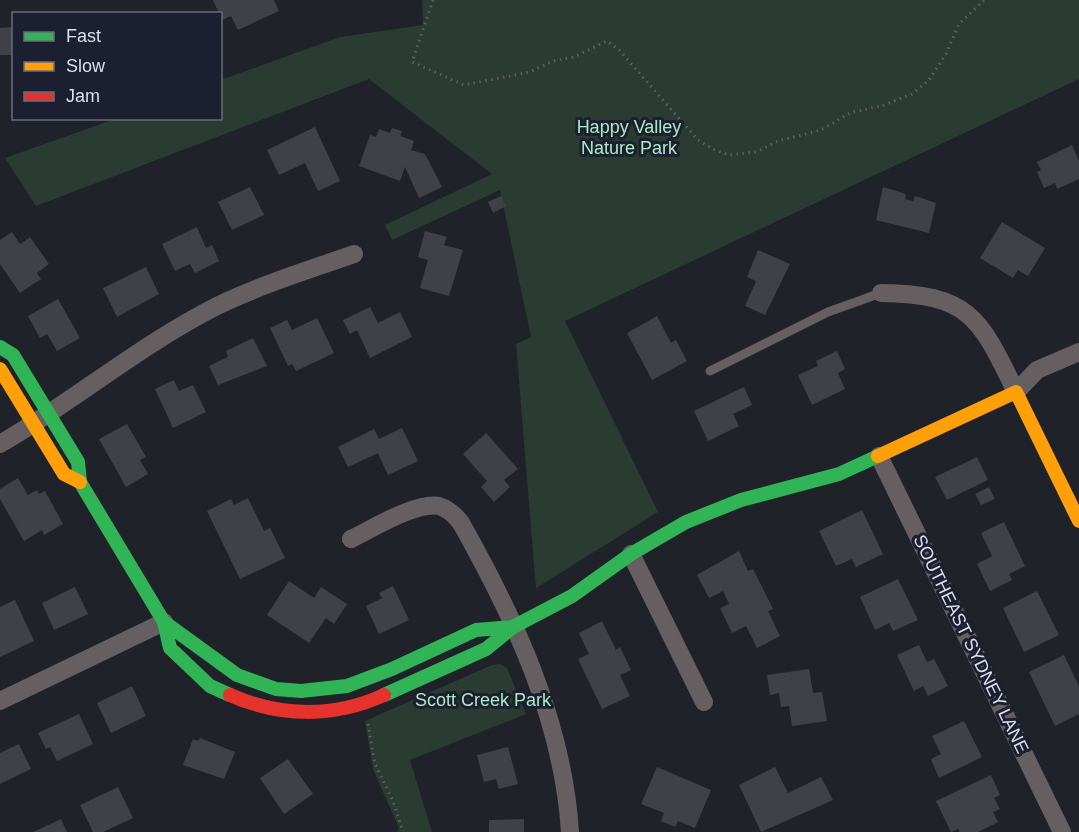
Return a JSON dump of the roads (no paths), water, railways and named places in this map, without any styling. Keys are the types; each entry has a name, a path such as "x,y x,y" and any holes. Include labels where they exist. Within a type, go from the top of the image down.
{"street":[{"path":"0,444 49,414 138,352 218,306 354,254"},
{"path":"881,293 939,299 958,306 975,319 989,337 1079,521"},
{"path":"0,347 13,355 78,462 80,482 164,622 170,648 210,686 257,705 284,711 313,713 364,704 486,649 513,627 572,596 631,554 686,522 714,510 839,474 1016,392 1037,370 1079,352"},
{"path":"0,369 64,474 80,482"},
{"name":"SOUTHEAST SYDNEY LANE","path":"879,456 1062,832"},
{"path":"351,539 420,507 439,506 453,512 470,538 541,691 554,729 563,770 570,832"},
{"path":"631,554 704,702"},
{"path":"164,622 182,632 226,671 277,690 306,693 336,691 362,684 478,629 513,627"},
{"path":"0,701 164,622"}],"lane":[{"path":"710,371 828,312 881,293"}],"park label":[{"name":"Happy Valley Nature Park","path":"629,137"},
{"name":"Scott Creek Park","path":"483,700"}]}
